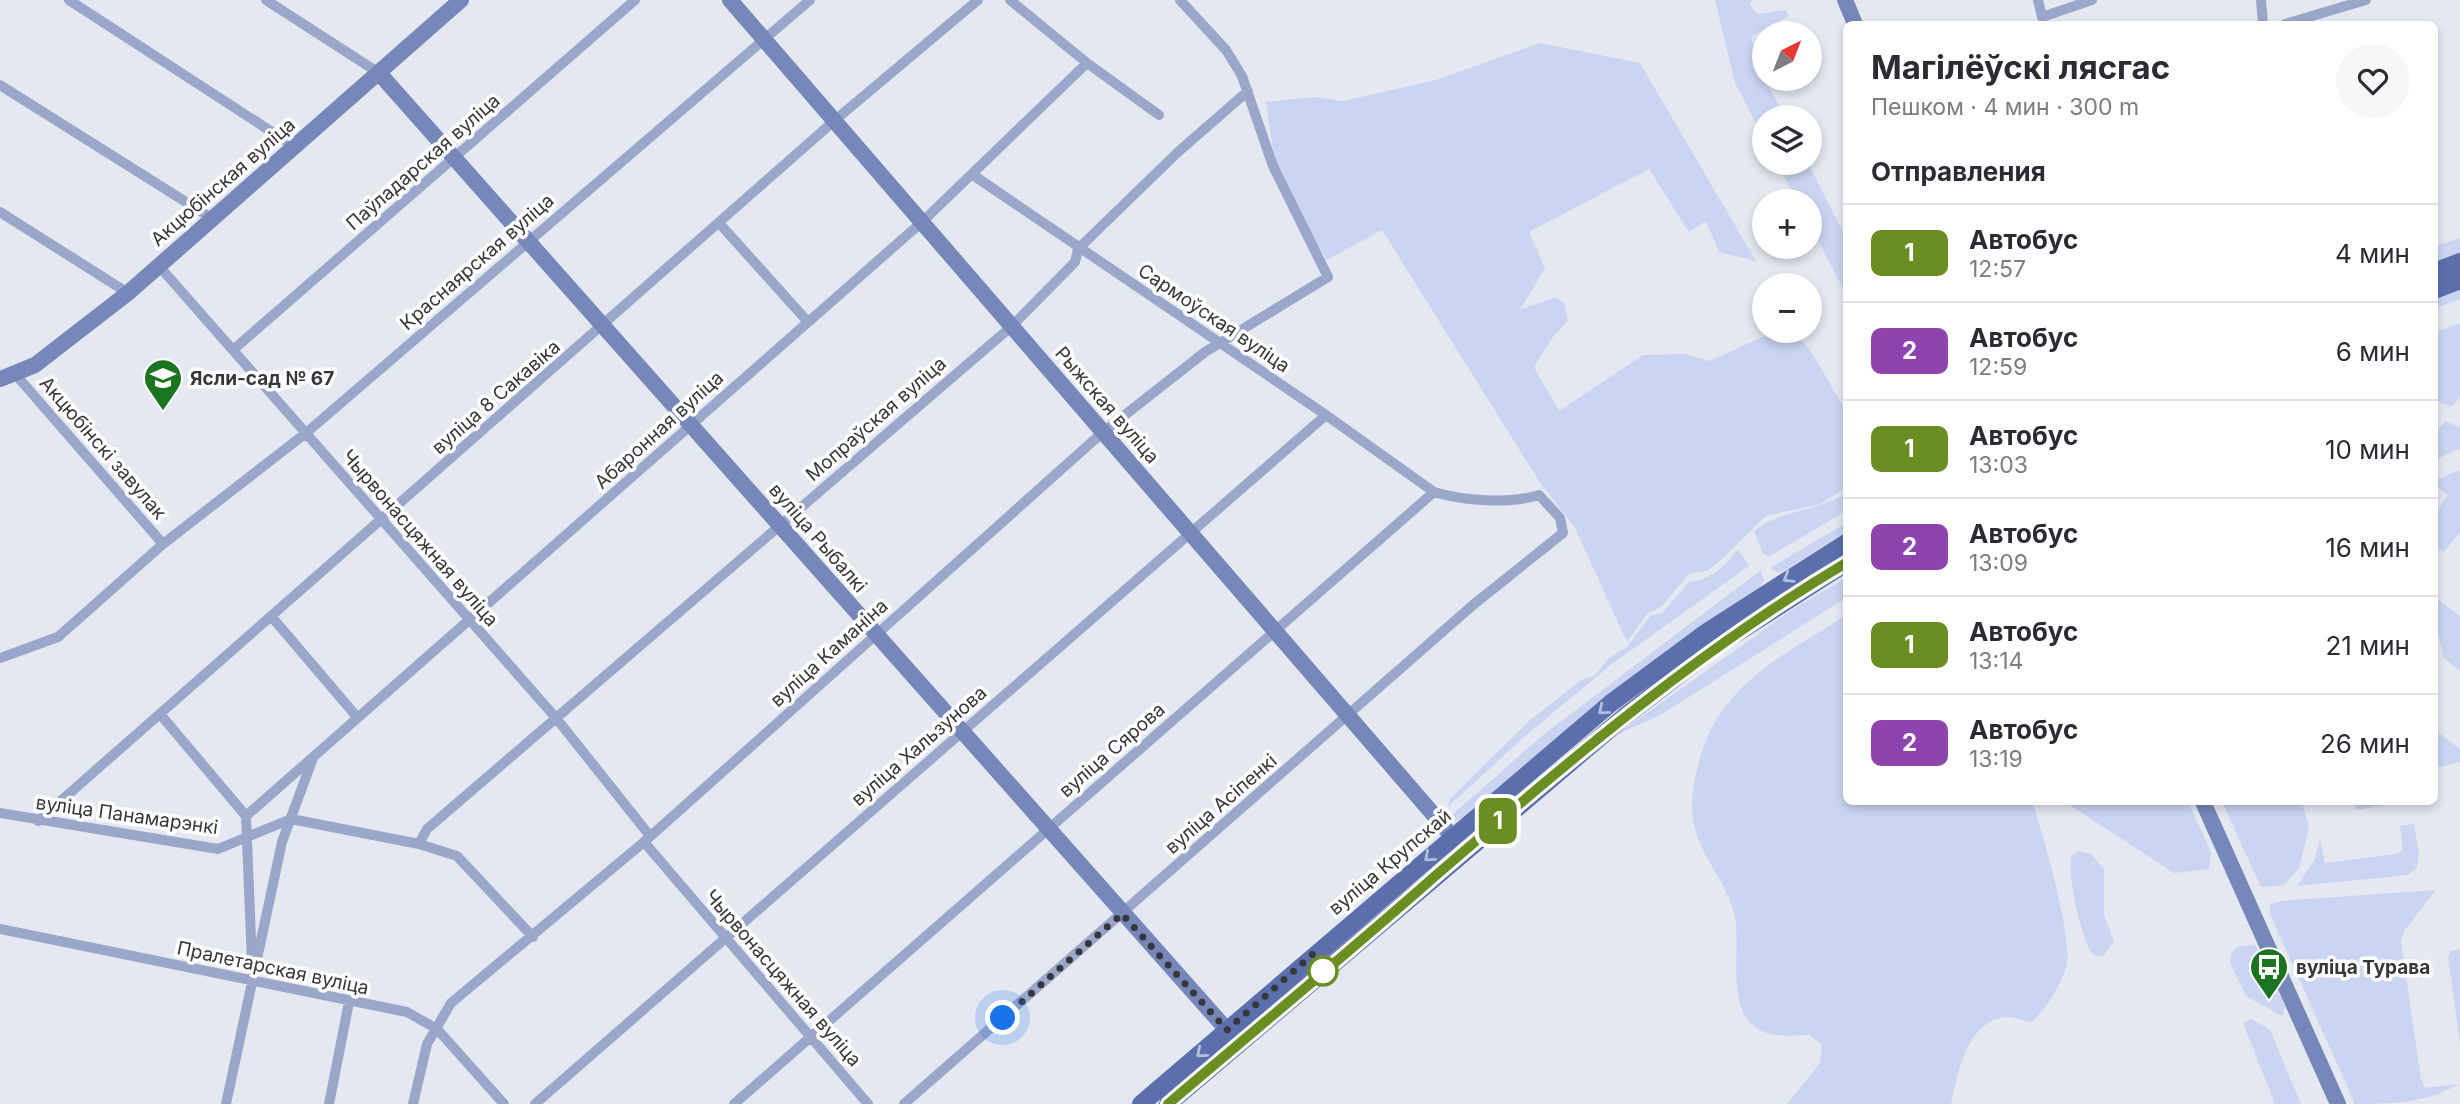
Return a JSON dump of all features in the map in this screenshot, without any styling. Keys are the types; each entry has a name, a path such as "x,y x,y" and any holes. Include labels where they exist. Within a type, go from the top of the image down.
{"main road":[{"path":"2438,270 2460,262"},
{"path":"2438,288 2460,280"},
{"name":"вуліца Крупскай","path":"1140,1104 1611,702 1717,625 1843,545"},
{"name":"вуліца Крупскай","path":"1168,1104 1624,716 1715,647 1843,565"}],"street":[{"path":"69,0 295,147"},
{"path":"266,0 379,73"},
{"name":"Акцюбінская вуліца","path":"0,379 16,374 73,338 128,293 461,0"},
{"name":"Паўладарская вуліца","path":"233,350 635,0"},
{"name":"Рыжская вуліца","path":"730,0 1452,836"},
{"name":"Краснаярская вуліца","path":"0,658 58,637 163,544 306,433 810,0"},
{"name":"вуліца 8 Сакавіка","path":"38,821 834,121 978,0"},
{"path":"1010,0 1087,63 1123,86 1159,115"},
{"path":"1180,0 1226,50 1248,91"},
{"path":"1844,0 1854,21"},
{"path":"2038,0 2042,17 2092,0"},
{"path":"2261,0 2263,21"},
{"path":"2295,21 2366,0"},
{"name":"Абаронная вуліца","path":"246,816 357,717 470,622 922,222 1087,63"},
{"name":"вуліца Рыбалкі","path":"379,73 1227,1030"},
{"path":"0,85 213,219"},
{"name":"Мопраўская вуліца","path":"419,844 427,829 1012,326 1075,262 1078,249 1178,152 1248,91"},
{"name":"вуліца Каманіна","path":"413,1104 427,1044 451,1003 647,839 1102,433 1221,343 1328,277 1273,166 1248,91"},
{"name":"Сармоўская вуліца","path":"973,175 1078,249 1326,415 1434,492"},
{"path":"0,212 128,293"},
{"path":"720,224 808,322"},
{"name":"Чырвонасцяжная вуліца","path":"159,266 556,718 725,938 868,1104"},
{"name":"Акцюбінскі завулак","path":"16,374 163,544"},
{"name":"вуліца Хальзунова","path":"535,1104 1326,415"},
{"name":"вуліца Асіпенкі","path":"904,1104 1473,605 1563,533 1560,518 1539,495 1527,498 1452,498 1434,492"},
{"name":"вуліца Сярова","path":"734,1104 1434,492"},
{"path":"271,615 357,717"},
{"path":"160,714 246,816 252,981"},
{"path":"226,1104 282,842 314,755"},
{"path":"2204,805 2338,1104"},
{"name":"вуліца Панамарэнкі","path":"0,813 218,849 291,819"},
{"path":"291,819 419,844 457,856 533,937"},
{"name":"Пралетарская вуліца","path":"0,929 407,1012 437,1030 505,1104"},
{"path":"329,1104 349,1002"}],"shaded area":[{"path":"1715,0 1752,0 1750,5 1757,14 1786,10 1789,16 1780,21 1752,21 1752,91 1771,91 1779,105 1752,105 1752,116 1735,83"},
{"path":"1540,43 1640,63 1752,254 1752,259 1756,261 1719,252 1706,221 1689,232 1649,169 1529,232 1545,268 1520,310 1555,297 1564,303 1568,321 1552,338 1534,367 1559,411 1643,355 1684,354 1710,361 1752,342 1804,343 1843,406 1843,490 1820,504 1766,516 1707,571 1690,573 1661,607 1647,614 1627,642 1575,528 1539,481 1382,230 1327,260 1277,176 1266,102 1315,97 1343,101 1436,80"},
{"path":"1783,175 1814,175 1821,189 1791,189"},
{"path":"1822,191 1843,232 1843,288 1822,248"},
{"path":"2460,238 2460,254 2438,262 2438,246"},
{"path":"2460,289 2460,299 2438,307 2438,297"},
{"path":"2460,323 2460,397 2451,407 2438,402 2438,331"},
{"path":"2446,421 2460,428 2460,449 2438,458 2438,430"},
{"path":"2460,470 2460,532 2444,552 2438,548 2438,510 2448,495 2438,488 2439,479"},
{"path":"1843,495 1843,513 1770,556 1763,554 1754,531 1775,519"},
{"path":"1843,525 1843,534 1785,570 1778,573 1770,568"},
{"path":"1738,549 1749,566 1612,664 1525,736 1448,807 1450,799 1529,721 1580,681 1595,675 1609,658 1627,647 1650,616 1662,613 1690,581 1705,578 1717,571"},
{"path":"1761,570 1764,580 1760,587 1649,665 1460,819 1449,824 1445,821 1543,735"},
{"path":"1843,580 1843,600 1662,714 1616,735 1796,607"},
{"path":"2439,600 2460,616 2460,671 2444,658 2438,632"},
{"path":"1843,617 1843,805 2033,805 2061,906 2067,962 2054,995 2031,1022 2009,1017 1995,1020 1983,1027 1974,1037 1961,1063 1951,1104 1787,1104 1820,1063 1822,1045 1809,1035 1777,1035 1762,1031 1749,1021 1743,1011 1737,986 1735,917 1726,892 1696,832 1692,810 1693,791 1704,746 1728,702 1763,669"},
{"path":"2438,732 2460,749 2460,762 2440,767"},
{"path":"2070,805 2189,805 2211,852 2209,869 2174,873"},
{"path":"2223,805 2303,805 2309,827 2299,868 2284,885 2261,887"},
{"path":"2355,805 2386,805 2356,810"},
{"path":"2414,824 2419,853 2417,868 2408,875 2297,886 2315,859 2320,839 2325,863 2396,854 2403,850 2400,826"},
{"path":"2078,851 2091,854 2104,869 2104,915 2114,942 2103,956 2095,956 2090,950 2076,908 2071,863 2072,855"},
{"path":"2436,890 2404,931 2401,942 2421,1079 2425,1088 2459,1084 2421,1099 2355,1104 2270,914 2270,905 2280,901"},
{"path":"2255,945 2285,1006 2282,1016 2246,996 2230,963 2231,954 2237,947"},
{"path":"2452,950 2460,950 2460,1044 2448,956"},
{"path":"2251,1019 2270,1030 2301,1104 2275,1104 2243,1023"}],"bus line":[{"name":"1","path":"1168,1104 1624,716 1715,647 1843,565"}],"place":[{"name":"Ясли-сад № 67","path":"163,412"},
{"name":"вуліца Турава","path":"2269,1001"}],"route":[{"path":"1003,1018 1122,914 1227,1030 1313,954 1323,971"}]}
